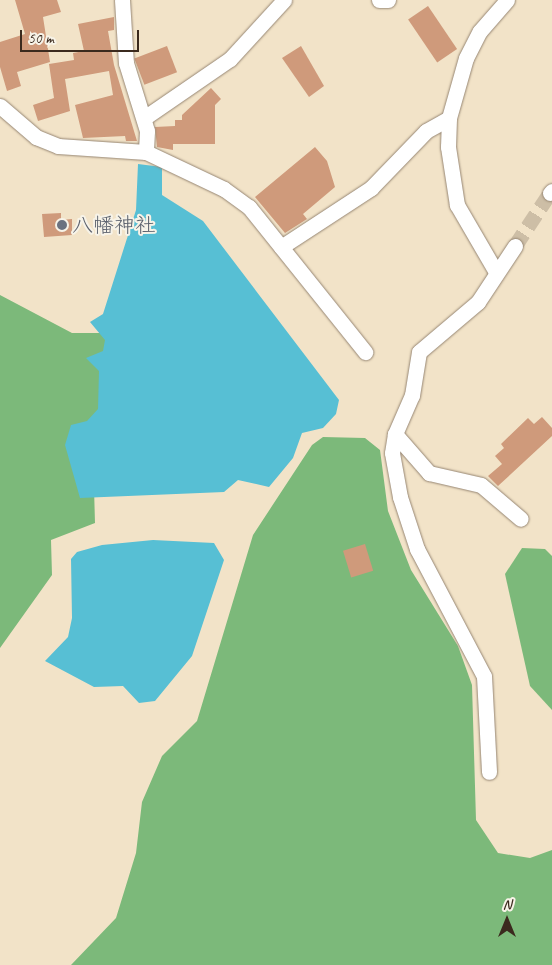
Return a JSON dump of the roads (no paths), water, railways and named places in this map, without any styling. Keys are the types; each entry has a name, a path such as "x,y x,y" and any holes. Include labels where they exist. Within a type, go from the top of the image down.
{"street":[{"path":"122,0 126,63 144,118 146,152"},
{"path":"144,118 230,59 284,0"},
{"path":"379,0 388,0"},
{"path":"496,272 456,205 449,178 449,118 466,58 480,31 507,0"},
{"path":"0,106 36,137 58,146 146,152 224,189 249,207 365,352"},
{"path":"281,247 371,188 426,131 449,118"},
{"path":"489,772 484,676 417,549 400,497 392,454 395,434 412,395 419,352 478,302 496,272 515,246"},
{"path":"395,434 428,473 481,485 521,520"}],"water":[{"path":"138,164 162,167 162,195 203,221 339,400 336,414 323,428 302,433 293,458 269,487 238,480 224,492 80,498 65,445 71,425 87,421 98,409 99,371 86,358 103,351 105,340 90,322 103,314 136,210"},
{"path":"153,540 214,543 224,560 192,656 155,701 139,703 123,686 94,687 45,661 68,637 72,618 71,559 77,552 102,545"}],"tunnel":[{"path":"515,246 550,193"}],"place":[{"name":"八幡神社","path":"62,225"}]}
